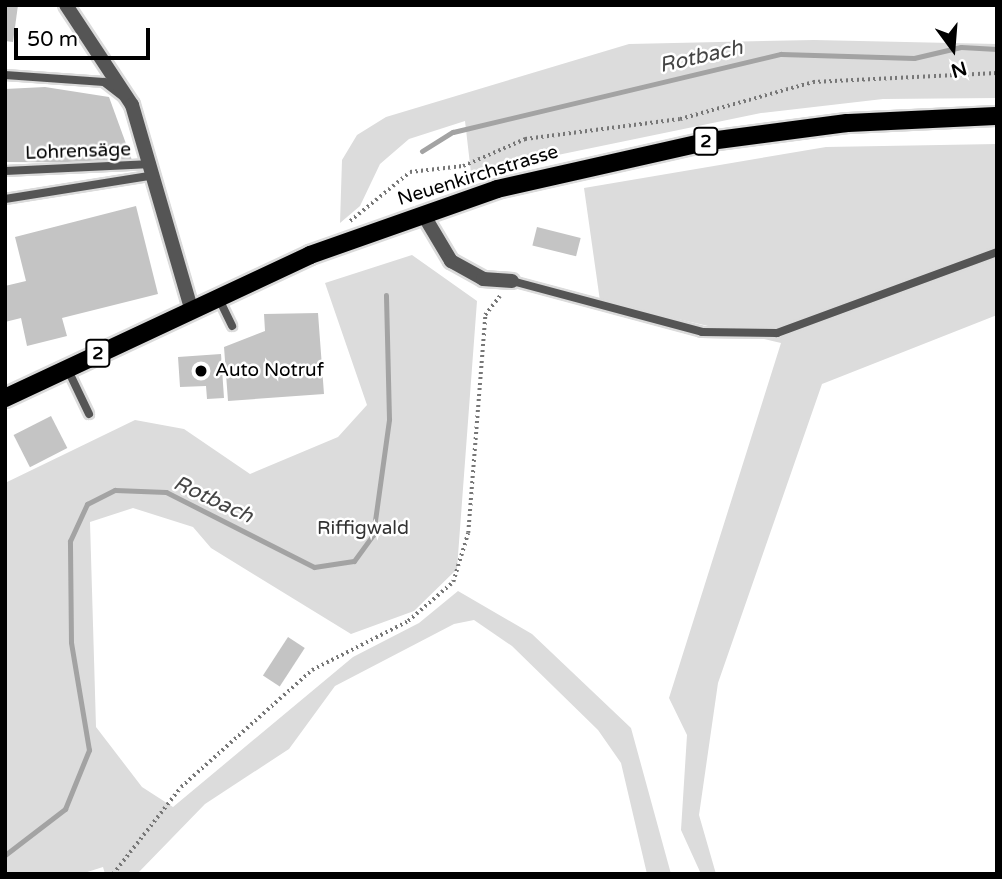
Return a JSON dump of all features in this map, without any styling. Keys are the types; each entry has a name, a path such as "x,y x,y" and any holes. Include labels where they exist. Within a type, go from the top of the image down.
{"main road":[{"name":"Neuenkirchstrasse","path":"5,398 218,296 423,214 562,172 710,141 847,123 997,116"}],"street":[{"path":"66,5 132,105 154,170 191,308"},
{"path":"423,214 451,261 483,279 512,281"}],"lane":[{"path":"5,75 104,82 132,105"},
{"path":"5,199 154,170"},
{"name":"Lohrensäge","path":"5,171 154,170"},
{"path":"512,281 702,332 777,333 997,252"},
{"path":"218,296 232,326"},
{"path":"67,368 89,414"}],"path":[{"path":"342,228 410,172 463,166 525,139 680,119 813,82 997,73"},
{"path":"113,874 181,787 312,670 432,604 462,567 485,315 512,281"},
{"path":"387,874 394,874"}],"green space":[{"path":"814,40 997,44 997,98 883,99 761,113 471,173 465,121 409,139 380,164 360,206 340,223 342,160 357,135 386,117 629,44"},
{"path":"997,144 997,315 822,384 718,683 699,815 716,874 701,874 681,830 687,735 669,698 781,343 600,301 584,188 826,147"},
{"name":"Riffigwald","path":"412,255 477,301 457,569 414,611 351,634 211,548 193,527 133,508 90,522 96,727 142,787 173,807 353,657 419,623 458,591 532,634 631,728 671,874 647,874 621,763 598,730 512,646 474,620 454,624 335,686 289,749 205,804 137,874 105,874 103,867 81,874 5,874 5,483 135,420 184,429 250,474 338,437 367,405 325,283"}],"building":[{"path":"5,5 18,5 13,42 5,41"},
{"path":"45,87 109,97 133,163 5,162 5,89"},
{"path":"136,206 158,294 62,318 67,336 27,346 21,318 5,322 5,286 26,281 15,237"},
{"path":"537,227 581,238 576,256 532,245"},
{"path":"318,313 324,394 228,401 224,347 265,331 264,314"},
{"name":"Auto Notruf","path":"221,354 224,398 207,399 206,386 180,387 178,357"},
{"path":"51,416 67,448 30,467 14,435"},
{"path":"288,637 305,648 280,686 263,676"}],"waterway":[{"name":"Rotbach","path":"422,151 453,132 781,54 914,58 961,47 997,49"},
{"name":"Rotbach","path":"5,855 65,809 89,750 71,642 70,541 87,504 115,490 166,492 314,567 354,561 373,535 389,419 386,295"}],"place":[{"name":"Auto Notruf","path":"201,371"}]}
